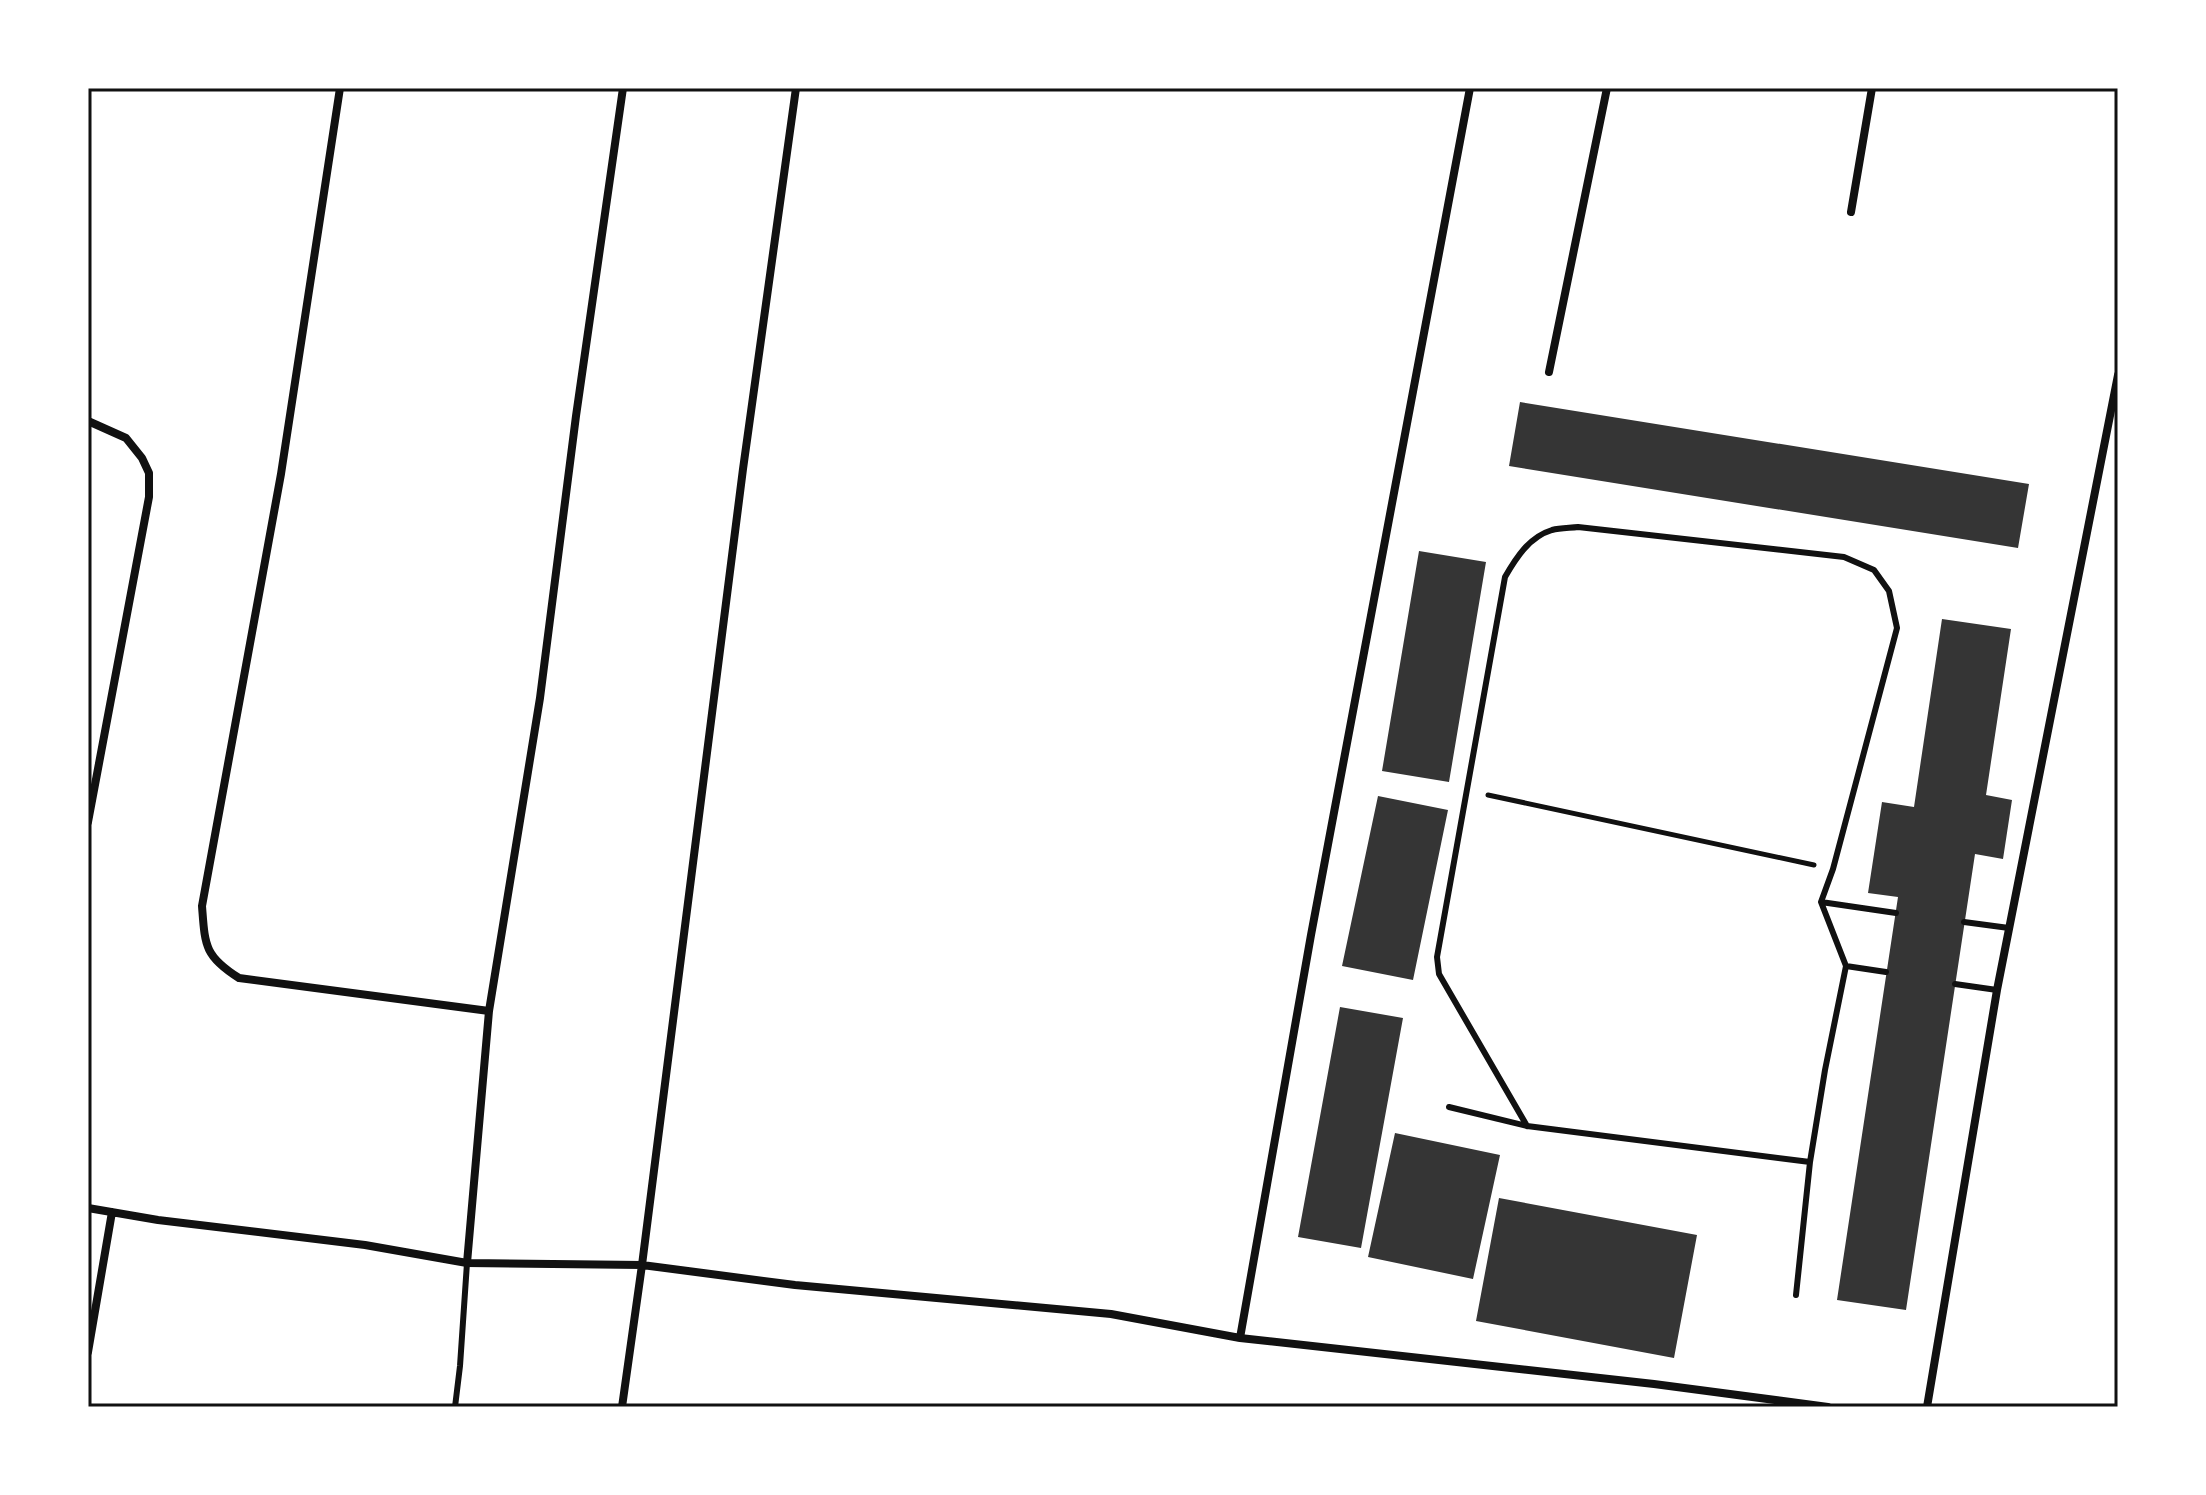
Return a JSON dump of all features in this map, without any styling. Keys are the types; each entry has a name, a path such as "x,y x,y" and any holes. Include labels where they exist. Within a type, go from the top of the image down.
{"street":[{"path":"340,88 281,474 202,906 204,940 211,955 222,967 239,978 489,1011"},
{"path":"467,1263 489,1011 540,698 623,88"},
{"path":"622,1407 743,469 796,88"},
{"path":"1240,1338 1311,935 1470,88"},
{"path":"1549,372 1607,88"},
{"path":"1851,212 1872,88"},
{"path":"1927,1407 1997,990 2118,375"},
{"path":"88,421 126,438 149,473 149,497 88,822"},
{"path":"88,1208 158,1220 365,1245 467,1263 642,1265 795,1285 1111,1314 1240,1338 1654,1384 1828,1407"},
{"path":"88,1352 112,1212"}],"lane":[{"path":"1527,1126 1439,974 1437,957 1505,577 1514,561 1529,543 1551,530 1578,527 1844,557 1874,570 1889,591 1897,628 1833,869 1821,902 1846,966 1810,1162 1796,1295"},
{"path":"1821,902 1896,913"},
{"path":"1964,922 2009,928"},
{"path":"1846,966 1886,972"},
{"path":"1955,984 1997,990"},
{"path":"1449,1107 1527,1126 1810,1162"},
{"path":"455,1407 467,1263"}],"path":[{"path":"1467,791 1833,869"}],"building":[{"path":"1520,402 2029,484 2018,548 1509,466"},
{"path":"1419,551 1486,562 1449,782 1382,771"},
{"path":"1942,619 2011,629 1986,795 2012,800 2003,859 1975,854 1906,1310 1837,1300 1898,897 1868,893 1882,802 1914,807"},
{"path":"1378,796 1448,810 1413,980 1342,966"},
{"path":"1340,1007 1403,1018 1361,1248 1298,1237"},
{"path":"1395,1133 1500,1155 1473,1279 1368,1257"},
{"path":"1499,1198 1697,1235 1674,1358 1476,1321"}]}
